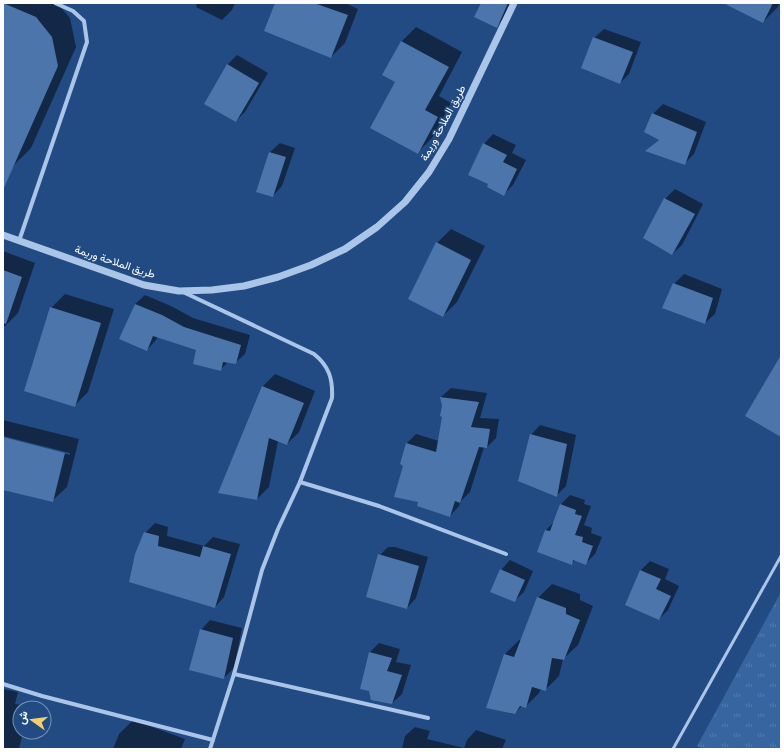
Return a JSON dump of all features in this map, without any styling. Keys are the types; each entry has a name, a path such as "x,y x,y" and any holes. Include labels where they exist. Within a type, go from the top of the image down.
{"street":[{"path":"19,242 87,42 84,21 73,12 55,3"},
{"name":"طريق الملاحة وريمة","path":"3,235 19,242 144,285 179,291 212,290 244,286 278,277 311,265 345,249 377,227 405,202 429,172 449,139 514,3"},
{"path":"179,291 314,354 321,359 326,367 330,374 333,386 332,398 300,482 278,529 262,570 234,674 210,749"},
{"path":"300,482 380,506 506,554"},
{"path":"234,674 428,718"},
{"path":"3,684 42,696 213,740"}],"lane":[{"path":"673,749 781,556"}],"green space":[{"path":"781,592 781,749 703,749 697,746"}],"building":[{"path":"3,3 36,17 52,37 58,66 3,190"},
{"path":"275,3 314,3 348,15 331,58 264,31"},
{"path":"481,3 508,3 497,28 474,17"},
{"path":"723,3 773,3 763,23"},
{"path":"593,37 633,52 620,84 581,68"},
{"path":"401,41 449,67 425,110 438,117 418,154 370,128 395,82 382,75"},
{"path":"227,64 259,83 236,122 204,104"},
{"path":"652,113 697,132 685,165 645,151 659,140 644,132"},
{"path":"483,143 507,155 503,162 517,169 504,196 487,187 488,184 468,175"},
{"path":"269,152 286,157 273,197 256,192"},
{"path":"664,198 695,214 672,255 643,238"},
{"path":"436,242 471,260 443,317 408,299"},
{"path":"3,270 22,277 6,324 3,323"},
{"path":"673,283 713,298 705,324 662,308"},
{"path":"135,304 162,315 184,327 241,345 236,364 223,362 221,371 193,364 196,350 153,336 147,351 119,339"},
{"path":"50,307 101,323 75,407 24,391"},
{"path":"781,355 781,437 745,416"},
{"path":"262,386 304,403 287,445 269,438 257,500 218,493"},
{"path":"440,397 479,402 471,427 490,429 487,448 479,447 460,503 455,501 450,517 417,506 418,502 394,497 403,466 400,464 406,443 436,452 442,417 440,416 442,406"},
{"path":"530,434 567,444 557,497 518,481"},
{"path":"3,437 65,453 53,502 3,490"},
{"path":"560,504 576,510 575,514 582,516 575,535 583,537 582,542 593,546 586,565 573,560 572,565 537,552 545,530 550,531"},
{"path":"144,532 159,536 158,546 200,557 203,546 231,554 215,608 129,582 135,554"},
{"path":"378,554 419,566 407,609 366,597"},
{"path":"500,569 525,580 515,602 490,592"},
{"path":"640,570 661,579 656,589 671,596 659,620 625,605"},
{"path":"537,597 566,608 566,614 580,620 564,660 552,658 546,691 532,687 526,708 520,706 515,714 486,708 504,654 514,657"},
{"path":"200,629 233,638 224,679 189,670"},
{"path":"369,652 392,658 387,671 402,675 392,704 371,700 369,691 360,689"}]}
